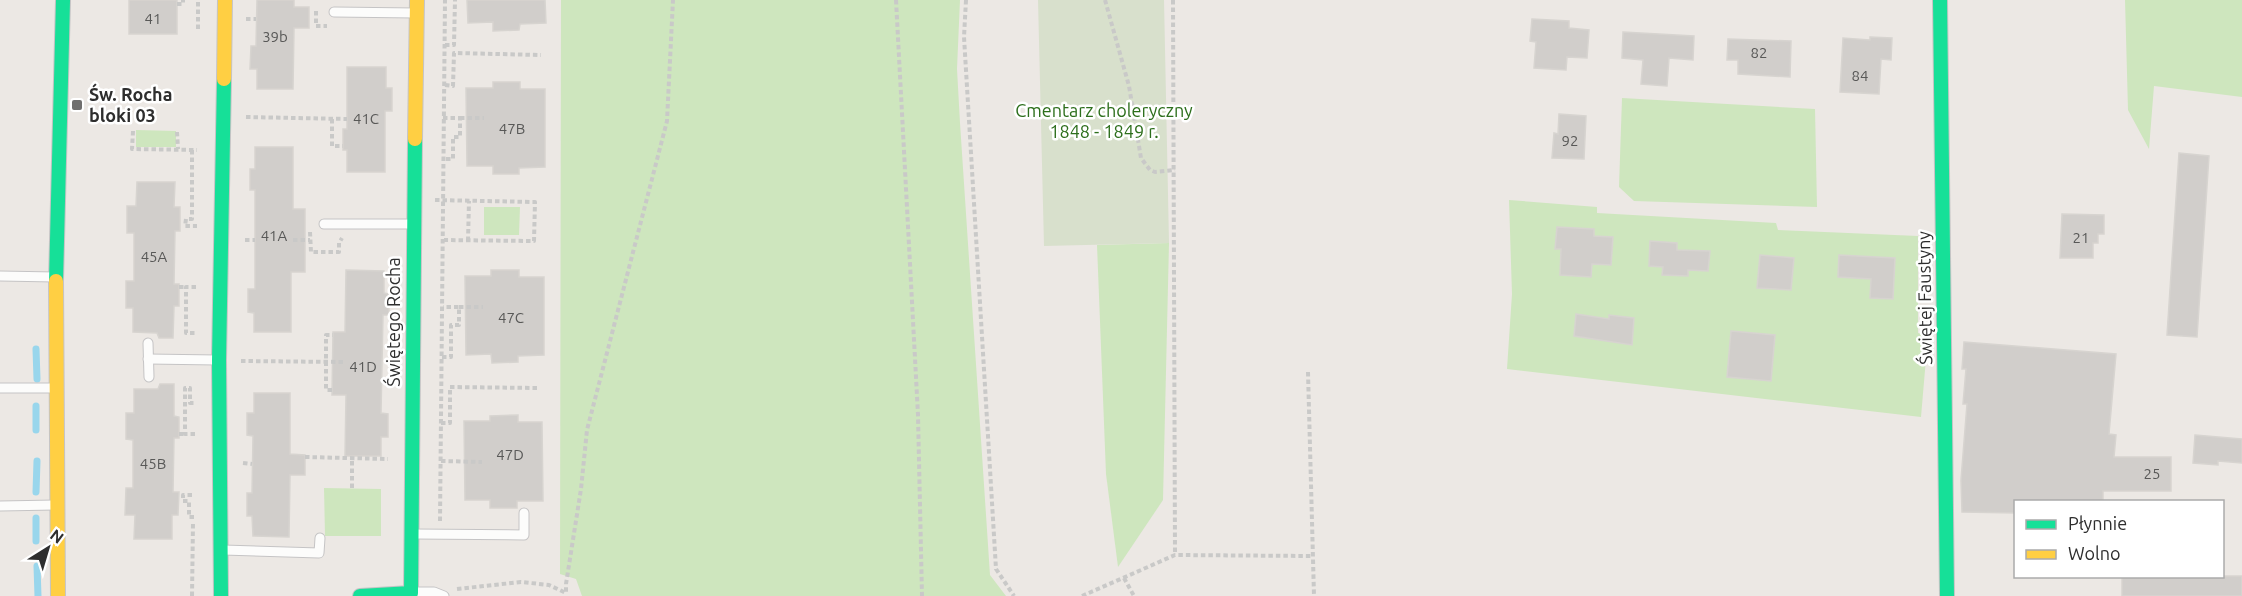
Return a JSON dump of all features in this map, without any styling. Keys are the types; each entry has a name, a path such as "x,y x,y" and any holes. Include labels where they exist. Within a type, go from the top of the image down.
{"street":[{"path":"58,596 56,276 63,0"},
{"path":"221,596 219,360 225,0"},
{"name":"Świętej Faustyny","path":"1940,0 1947,596"},
{"name":"Świętego Rocha","path":"411,592 413,200 417,7"},
{"path":"360,596 411,592"}],"lane":[{"path":"334,12 417,7"},
{"path":"324,224 413,224"},
{"path":"0,276 56,276"},
{"path":"148,343 149,377"},
{"path":"148,359 219,360"},
{"path":"0,388 56,388"},
{"path":"0,506 56,505"},
{"path":"412,528 524,535 524,513"},
{"path":"221,550 319,553 320,538"},
{"path":"411,592 434,591 444,596"}],"path":[{"path":"177,4 183,4 183,0"},
{"path":"412,528 440,523 445,0"},
{"path":"445,86 453,86 455,0"},
{"path":"566,595 587,430 667,121 673,0"},
{"path":"896,0 918,415 922,596"},
{"path":"966,0 964,49 996,569 1014,596"},
{"path":"1105,0 1129,86 1142,158 1150,170 1155,172 1175,170"},
{"path":"1173,0 1175,555"},
{"path":"316,11 316,26 338,26"},
{"path":"445,45 454,45"},
{"path":"454,53 541,55"},
{"path":"333,118 332,146 343,146"},
{"path":"448,118 484,118"},
{"path":"444,159 453,159 453,136 460,137 460,118"},
{"path":"133,131 132,149 194,150 192,219 186,219 183,226 196,226"},
{"path":"177,132 178,149"},
{"path":"413,200 535,202 534,241 413,240"},
{"path":"468,241 469,201"},
{"path":"310,230 311,252 339,252 340,240 348,236"},
{"path":"293,240 310,240"},
{"path":"179,287 196,287"},
{"path":"186,287 186,333 196,333"},
{"path":"443,307 483,307"},
{"path":"442,357 451,357 451,325 459,325 459,307"},
{"path":"332,390 326,390 326,335 333,335"},
{"path":"219,360 344,362"},
{"path":"1308,372 1314,596"},
{"path":"442,387 538,388"},
{"path":"441,423 450,423 450,387"},
{"path":"185,434 185,388 190,388 190,403 196,403"},
{"path":"179,434 195,434"},
{"path":"352,458 352,488"},
{"path":"194,495 181,495 183,501 189,501 189,517 194,517"},
{"path":"1082,596 1175,555 1312,556"},
{"path":"1124,578 1134,596"},
{"path":"434,591 521,582 549,585 566,595"}],"green space":[{"path":"561,0 960,0 957,69 990,575 1006,596 582,596 576,579 560,574"},
{"name":"Cmentarz choleryczny 1848 - 1849 r.","path":"1038,0 1164,0 1169,243 1044,246"},
{"path":"2125,0 2242,0 2242,97 2154,86 2149,149 2128,110"},
{"path":"1622,98 1815,109 1817,207 1634,201 1619,187"},
{"path":"136,130 176,131 176,147 136,147"},
{"path":"1509,200 1597,207 1597,213 1776,223 1778,230 1918,236 1918,333 1928,335 1921,417 1507,369 1512,294"},
{"path":"484,207 520,207 519,235 484,235"},
{"path":"1169,243 1163,500 1118,567 1106,474 1097,245"},
{"path":"324,488 381,489 381,536 325,536"}],"building":[{"path":"129,0 177,0 177,34 129,34"},
{"path":"257,0 294,0 294,7 309,7 309,28 294,28 293,89 257,89 257,69 250,69 251,46 256,46"},
{"path":"467,0 545,0 546,23 520,24 519,30 493,31 493,22 468,23"},
{"path":"1532,19 1569,21 1569,28 1589,30 1587,58 1567,57 1566,70 1534,68 1536,42 1530,41"},
{"path":"1623,32 1694,36 1693,60 1669,58 1667,86 1641,84 1643,60 1622,58"},
{"path":"1870,37 1892,38 1891,60 1881,59 1879,94 1840,92 1843,38 1870,40"},
{"path":"1728,39 1791,41 1790,77 1738,74 1738,60 1727,60"},
{"path":"347,67 386,67 386,88 392,88 392,111 385,111 385,172 347,172 347,150 343,150 343,129 347,129"},
{"path":"493,82 520,82 520,89 545,89 545,167 519,168 519,174 493,174 493,166 467,166 466,88 493,88"},
{"path":"1559,114 1586,116 1584,159 1552,158 1554,133 1558,134"},
{"path":"255,147 293,147 293,209 305,209 305,272 291,272 291,332 254,332 254,313 248,312 248,289 255,289 255,190 250,190 250,169 255,169"},
{"path":"2179,153 2209,156 2197,337 2167,335"},
{"path":"137,182 175,182 174,207 180,207 180,231 175,231 174,284 179,284 179,306 174,306 173,338 159,338 157,333 133,332 133,308 126,308 126,281 134,281 134,233 127,233 127,206 136,206"},
{"path":"2062,214 2104,215 2104,234 2098,234 2098,243 2093,243 2093,258 2060,258"},
{"path":"1557,227 1594,229 1594,236 1613,237 1611,265 1592,264 1591,277 1560,275 1561,249 1555,249"},
{"path":"1650,241 1677,243 1677,250 1710,251 1708,271 1688,270 1688,276 1662,275 1663,267 1649,266"},
{"path":"1760,255 1794,258 1791,290 1757,288"},
{"path":"1839,255 1895,258 1893,299 1870,298 1871,279 1838,277"},
{"path":"346,270 384,271 384,293 389,294 389,315 383,315 381,413 388,414 388,437 381,437 381,456 345,456 346,395 332,395 333,332 345,332"},
{"path":"491,270 519,270 519,277 544,277 544,355 518,356 518,362 492,363 491,354 466,355 465,276 491,276"},
{"path":"1576,314 1609,319 1609,315 1634,318 1632,345 1574,336"},
{"path":"1731,331 1775,335 1771,381 1727,377"},
{"path":"1964,342 2116,354 2109,434 2116,435 2114,457 2171,457 2171,491 2103,491 2103,500 2014,500 2014,513 1962,512 1961,480 1967,404 1963,404 1966,369 1962,369"},
{"path":"160,384 174,384 174,416 179,417 179,438 174,438 173,492 179,492 178,515 172,515 172,539 134,539 135,515 125,515 126,488 133,488 133,440 126,439 126,413 134,413 134,389 158,389"},
{"path":"254,393 290,393 290,454 305,455 305,475 290,475 289,537 253,536 252,516 247,516 247,493 252,493 253,436 247,435 247,413 254,413"},
{"path":"518,415 518,422 542,422 543,501 517,501 517,508 490,508 490,500 465,500 464,421 490,421 490,416"},
{"path":"2195,435 2242,439 2242,463 2218,461 2218,465 2193,463"},
{"path":"2242,576 2242,596 2122,596 2122,578"}],"waterway":[{"path":"36,349 37,379"},
{"path":"36,406 36,430"},
{"path":"36,492 37,461"},
{"path":"36,518 36,541"},
{"path":"37,566 38,596"}],"traffic: fast":[{"path":"56,281 63,0"},
{"path":"1940,0 1947,596"},
{"path":"221,596 219,360 224,79"},
{"path":"360,596 411,593 415,139"}],"traffic: slow":[{"path":"224,79 225,0"},
{"path":"415,139 417,0"},
{"path":"56,281 58,596"}],"place":[{"name":"Św. Rocha bloki 03","path":"77,105"}]}
